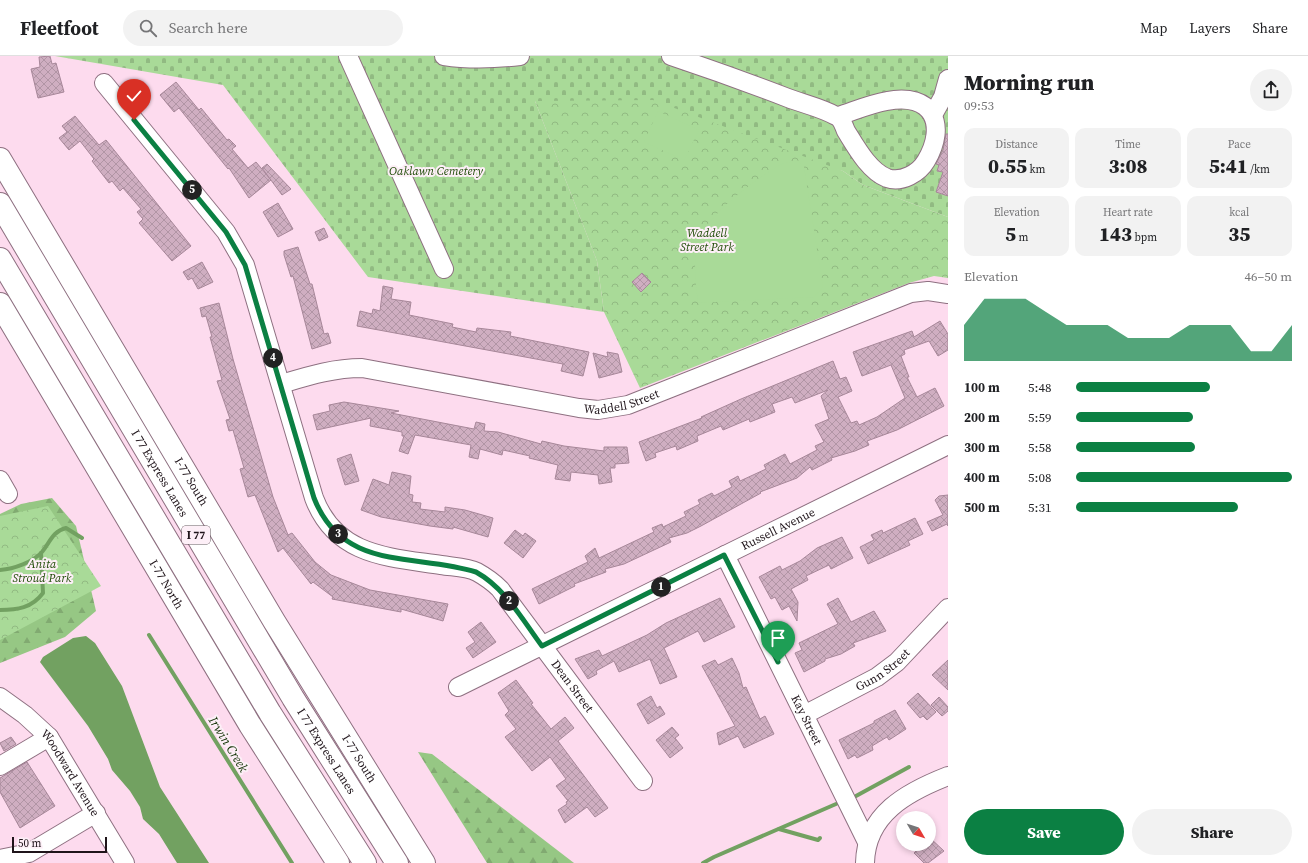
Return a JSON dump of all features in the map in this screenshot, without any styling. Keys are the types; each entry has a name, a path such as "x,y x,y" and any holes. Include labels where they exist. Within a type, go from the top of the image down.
{"highway":[{"name":"I-77 South","path":"0,159 274,621 424,863"},
{"name":"I 77 Express Lanes","path":"0,204 293,698 397,863"},
{"name":"I 77","path":"0,259 270,713 365,863"},
{"name":"I-77 North","path":"0,304 250,725 338,863"}],"street":[{"path":"348,56 444,269"},
{"path":"444,56 463,59 520,56"},
{"path":"671,56 838,116 888,101 905,99 922,105 934,113"},
{"path":"838,116 863,157 877,171 888,178 900,179 915,174 926,162 932,150 936,124 934,113 943,97 948,79"},
{"name":"Dean Street","path":"104,83 233,242 249,277 314,498 331,528 344,540 370,553 469,570 489,579 500,589 643,781"},
{"name":"Waddell Street","path":"280,384 342,368 362,368 579,408 608,409 628,405 911,293 928,291 948,294"},
{"name":"Russell Avenue","path":"458,687 948,445"},
{"name":"Kay Street","path":"724,555 867,842"},
{"name":"Gunn Street","path":"804,715 877,677 897,662 948,608"},
{"name":"Woodward Avenue","path":"0,697 26,715 49,737 125,863"},
{"path":"0,766 49,737"},
{"path":"865,863 867,842 876,824 887,812 906,796 924,786 948,776"},
{"path":"0,859 28,853 96,813"}],"green space":[{"name":"Oaklawn Cemetery","path":"55,56 948,56 948,217 863,185 843,171 535,101 597,261 604,312 368,277 223,85"},
{"name":"Waddell Street Park","path":"653,100 843,171 863,185 948,217 948,278 934,276 909,283 640,388 604,312 597,261 535,101"},
{"path":"658,111 699,130 684,160 644,142"},
{"path":"797,160 804,167 823,287 814,297 698,303 695,271 696,253 699,239 704,229 712,219 734,198 759,179 784,163"},
{"name":"Anita Stroud Park","path":"52,498 76,526 96,611 65,637 0,663 0,514 21,504"},
{"name":"Anita Stroud Park","path":"48,506 101,586 0,640 0,516"},
{"path":"418,752 432,754 574,863 487,863"}],"shaded area":[{"path":"86,636 95,643 122,686 160,787 209,863 177,863 159,834 143,819 140,807 130,791 112,770 108,759 88,726 40,662 43,657 73,638"}],"building":[{"path":"50,56 52,64 56,63 64,92 38,98 31,69 40,67 39,57"},
{"path":"176,82 199,110 201,108 227,140 229,139 236,146 232,149 248,168 256,162 271,180 249,198 229,168 228,169 179,108 174,112 160,95"},
{"path":"75,116 99,145 106,140 191,246 172,261 139,223 143,219 137,212 141,209 123,188 120,191 112,181 109,183 92,161 94,159 80,141 69,150 59,138 67,132 62,126"},
{"path":"946,134 948,134 948,196 936,192 943,172 937,171 939,165 936,164 943,150"},
{"path":"267,164 291,189 282,195 262,168"},
{"path":"278,203 293,229 278,237 263,212"},
{"path":"324,228 328,237 319,241 315,232"},
{"path":"298,247 310,284 312,284 324,334 328,333 331,343 312,349 293,276 291,277 284,255 284,251"},
{"path":"202,262 213,282 198,289 192,278 188,280 183,272"},
{"path":"642,273 651,282 641,292 632,282"},
{"path":"383,286 393,288 391,299 411,302 409,315 453,324 452,327 476,332 477,328 511,332 510,336 589,352 583,376 561,371 563,364 357,326 360,311 372,314 373,309 380,311"},
{"path":"219,303 233,359 273,497 288,535 292,533 315,562 331,575 370,590 448,604 443,621 401,609 401,612 332,599 333,597 313,582 311,584 283,548 278,552 255,495 248,497 240,469 244,468 233,430 229,431 226,420 230,419 217,381 222,380 210,337 212,337 206,316 202,317 200,308"},
{"path":"940,321 948,334 948,350 938,356 929,341 904,350 905,354 901,356 909,377 907,377 917,397 935,388 944,406 897,430 867,441 869,445 831,458 832,460 812,470 810,467 797,478 760,492 761,493 687,533 669,538 671,542 624,564 605,569 606,572 574,584 575,586 539,604 532,589 588,562 585,556 595,548 599,558 654,532 652,528 662,524 663,527 686,516 684,512 700,504 698,500 712,493 714,496 732,487 729,481 738,476 740,481 766,469 764,465 785,454 790,464 817,450 815,446 824,442 815,425 829,419 821,396 828,390 795,403 792,397 772,404 775,412 750,422 749,419 723,430 721,426 697,436 698,441 677,450 676,446 655,453 656,457 646,461 639,442 702,418 701,417 741,399 833,361 840,379 846,377 852,391 838,397 851,423 857,421 859,425 877,417 905,398 891,365 862,376 853,352 912,331 914,337"},
{"path":"607,352 618,354 622,372 599,378 593,353 608,357"},
{"path":"344,402 399,411 391,413 474,429 476,422 485,424 484,431 498,432 541,444 542,441 564,446 604,451 604,447 627,447 629,463 615,464 615,468 610,468 612,482 599,484 598,475 571,472 570,481 555,479 558,465 529,458 530,456 503,450 502,455 480,449 478,459 469,457 471,445 415,435 408,454 399,451 404,436 402,436 402,432 370,426 371,418 317,430 313,415 330,411 329,405"},
{"path":"351,454 359,481 345,485 337,459"},
{"path":"392,472 411,476 409,494 413,495 412,502 421,503 420,509 445,512 445,507 465,510 493,518 488,537 453,527 453,529 430,526 381,517 361,510 373,479 389,485"},
{"path":"948,495 948,526 947,524 932,531 927,522 943,515 935,500 939,496"},
{"path":"915,518 923,534 908,541 910,545 868,564 860,547 874,540 871,535 882,530 883,533"},
{"path":"515,530 523,536 525,533 536,541 523,558 504,543"},
{"path":"842,537 853,558 831,569 829,565 806,576 808,580 791,589 798,602 797,621 789,606 782,610 775,597 771,599 759,577 780,566 782,570 800,561 817,548"},
{"path":"720,598 735,627 704,642 698,631 664,648 677,677 660,684 650,659 619,672 614,661 596,671 597,674 588,679 575,659 599,650 602,656 647,635 666,623"},
{"path":"838,598 851,622 874,611 886,631 853,643 855,646 841,654 825,659 825,661 804,672 795,653 802,650 799,643 838,624 827,604"},
{"path":"481,622 496,642 473,658 466,648 475,642 468,632"},
{"path":"732,658 739,673 743,688 746,687 760,719 765,716 774,734 744,748 738,736 719,745 717,733 735,726 702,666 715,660 718,665"},
{"path":"948,660 948,690 932,675"},
{"path":"516,680 533,703 531,704 551,729 565,717 574,728 558,741 608,808 595,817 587,807 565,823 558,810 567,804 566,802 568,801 556,786 566,779 550,757 532,771 505,737 516,729 505,715 509,711 498,693"},
{"path":"918,693 936,712 927,720 923,716 920,718 907,703"},
{"path":"651,696 657,708 660,706 665,714 648,724 637,704"},
{"path":"939,697 948,707 948,711 942,716 931,705"},
{"path":"895,710 906,729 889,740 887,737 872,746 873,750 857,758 855,755 848,759 839,740 874,723 874,721"},
{"path":"672,727 679,735 675,738 683,748 670,758 656,740"},
{"path":"11,737 16,744 4,751 0,743"},
{"path":"27,762 55,806 20,828 0,792 0,778"},
{"path":"936,844 944,851 928,863 924,863 914,853 916,851 936,851"}],"waterway":[{"path":"0,570 17,567 34,559 42,552 52,537 62,529 66,528 82,538"},
{"path":"0,610 18,609 24,607 34,602 43,593 41,553"},
{"name":"Irwin Creek","path":"149,635 292,863"},
{"path":"856,796 909,767"},
{"path":"703,863 836,804"},
{"path":"779,829 818,840 820,838"}],"route":[{"path":"134,120 226,232 245,265 314,498 317,506 331,528 344,540 352,545 379,556 476,572 489,579 500,589 542,646 724,555 778,662"}]}
